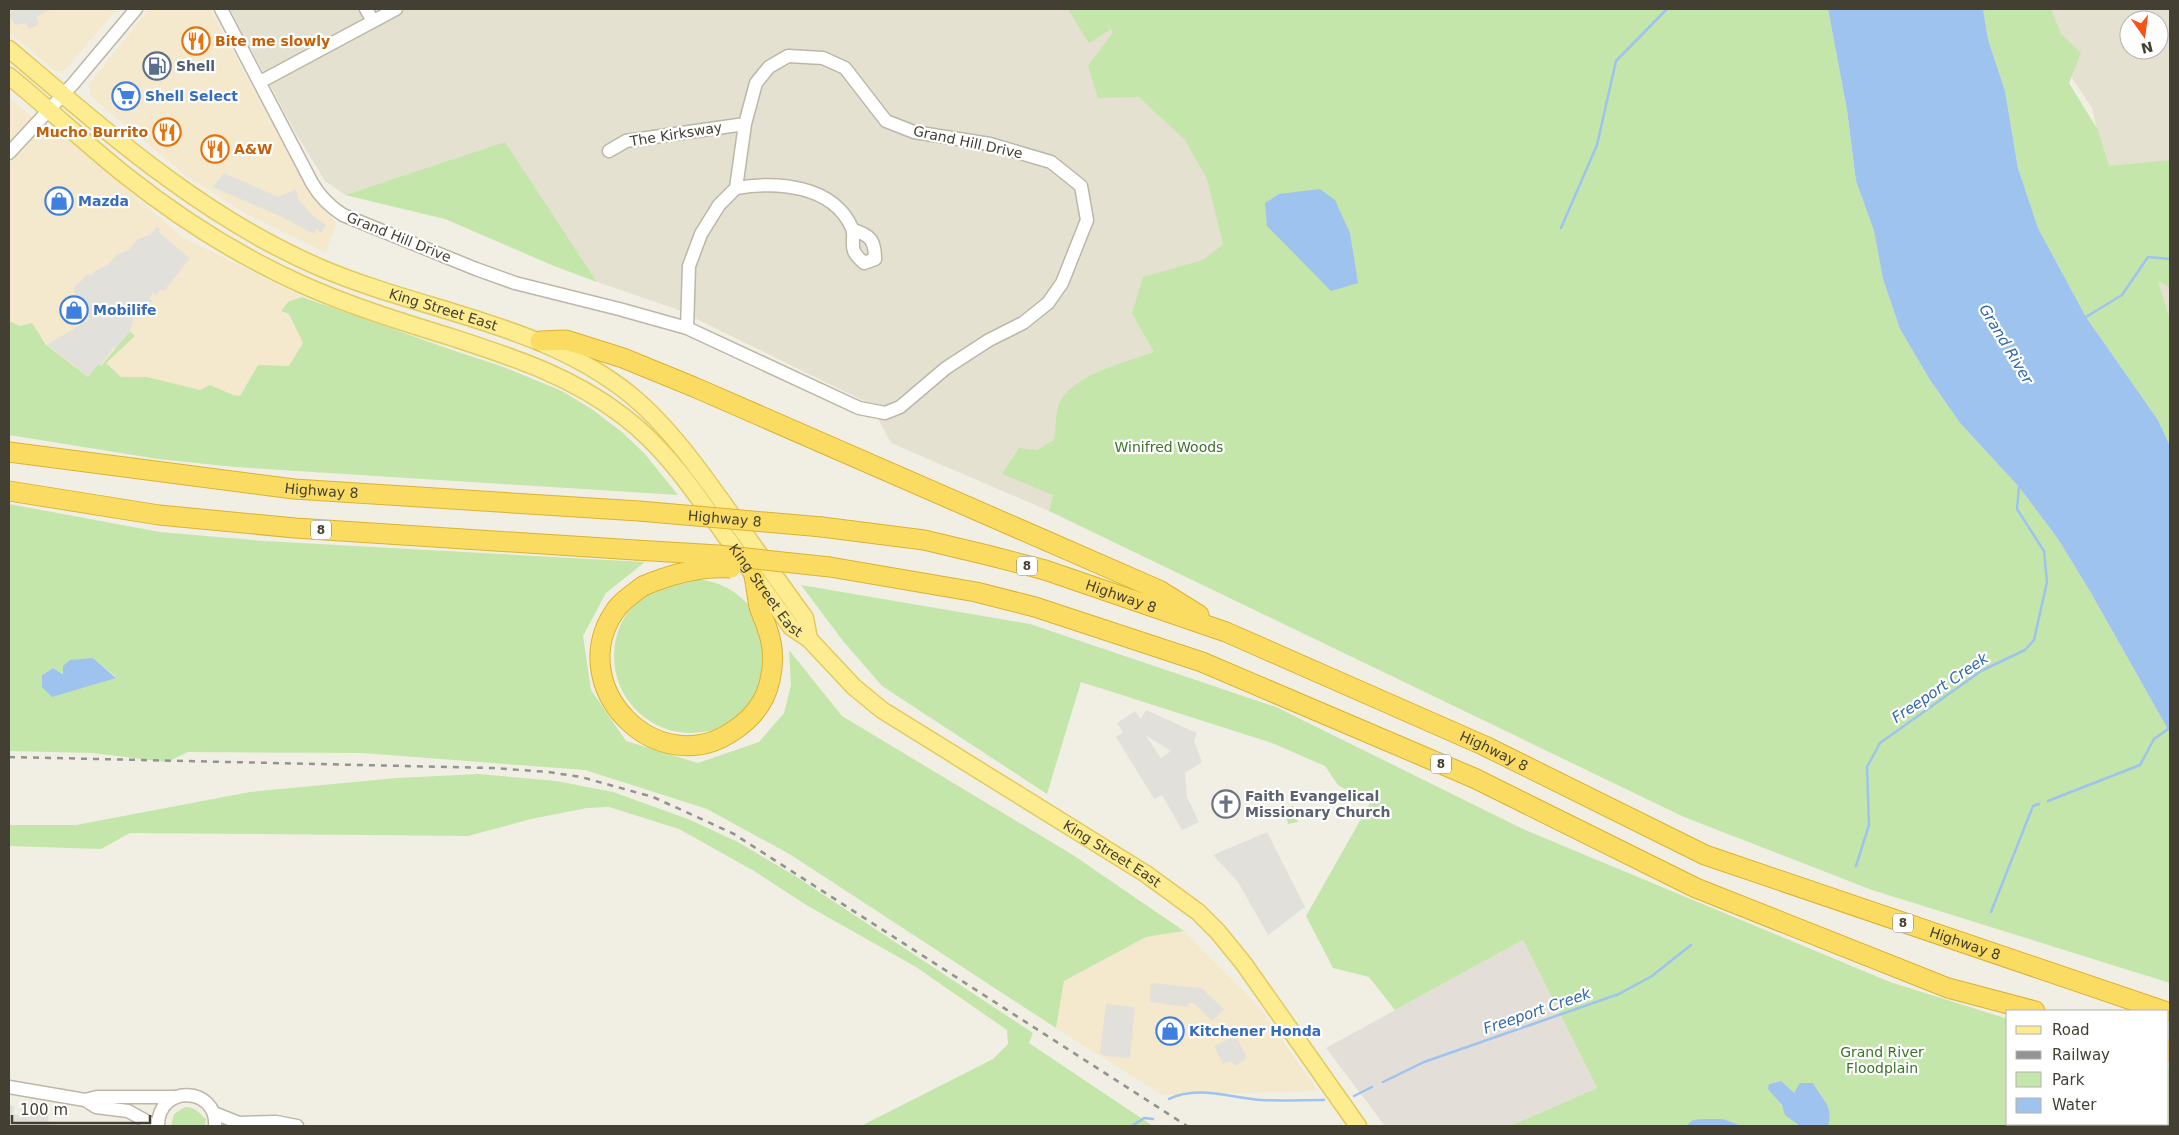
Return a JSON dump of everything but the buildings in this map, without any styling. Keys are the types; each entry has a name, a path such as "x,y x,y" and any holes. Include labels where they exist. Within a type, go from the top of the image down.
{"highway":[{"path":"540,341 566,340 623,358 694,387 1159,590 1226,632"},
{"name":"Highway 8","path":"9,452 294,490 640,511 822,527 924,540 987,555 1044,570 1226,632 1484,746 1705,855 2161,1010"},
{"name":"8","path":"9,491 159,514 295,528 718,555 830,567 976,592 1035,606 1202,662 1474,778 1696,888 1948,988 2031,1010"},
{"path":"754,576 759,608 772,646 770,681 762,700 750,718 728,735 698,745 680,746 664,743 636,729 614,706 607,692 602,675 602,642 608,624 617,608 642,586 664,577 704,568 726,567 807,572 830,567"}],"main road":[{"name":"King Street East","path":"9,49 62,96 163,176 207,207 271,244 319,267 361,284 540,341 588,365 613,382 652,414 707,482 805,618 809,639"},
{"name":"King Street East","path":"9,76 125,175 166,206 220,242 254,261 333,297 520,360 561,376 591,393 641,430 664,453 689,484 791,627 809,639 854,687 882,710 1146,874 1198,912 1218,932 1244,964 1358,1126"}],"street":[{"path":"9,153 62,96 136,9"},
{"name":"Grand Hill Drive","path":"221,9 320,196 331,207 343,214 476,269 515,283 620,309 686,328 859,408 885,413 900,407 946,368 989,340 1023,323 1048,303 1062,283 1087,220 1081,186 1051,162 990,144 914,132 886,121 845,68 823,58 788,56 770,67 756,83 745,124 736,188"},
{"path":"366,9 373,21"},
{"path":"260,82 396,9"},
{"name":"The Kirksway","path":"609,151 626,141 745,124"},
{"path":"686,328 689,266 701,234 719,205 736,188 761,184 793,186 818,196 841,210 853,230"},
{"path":"9,1087 85,1100 96,1107 134,1113 156,1126 161,1110 174,1097"},
{"path":"85,1100 97,1097 174,1097 186,1094 197,1096 207,1103 214,1113 215,1126"},
{"path":"214,1113 239,1123 276,1122 297,1126"}],"shaded area":[{"path":"9,9 117,9 64,71 56,71 9,32"},
{"path":"16,9 51,9 36,17 39,24 29,29 26,23 15,25 9,13"},
{"path":"149,9 210,9 312,197 336,223 326,253 241,211 185,175 90,96 89,84"},
{"path":"230,9 1120,9 1245,250 1164,370 1076,403 1049,511 891,443 870,404 676,309 597,282 505,143 345,195 325,181 295,132"},
{"path":"2036,9 2170,9 2170,160 2106,171 2092,108 2040,30"},
{"path":"9,97 47,130 70,139 182,237 307,299 308,345 291,371 235,414 89,387 9,333"},
{"path":"224,173 278,197 296,189 298,199 313,216 326,225 321,233 317,229 314,234 282,217 213,187"},
{"path":"157,227 160,229 158,232 190,258 164,291 161,289 156,295 153,293 149,298 152,301 145,309 142,307 134,318 130,331 116,348 114,347 100,366 98,364 88,376 47,345 90,319 73,289 88,274 91,276 95,271 108,265 116,255 129,250 138,239 150,235"},
{"path":"2158,281 2170,288 2170,319"},
{"path":"1146,710 1197,733 1194,741 1202,762 1185,773 1187,797 1199,822 1182,830 1162,795 1154,799 1116,737 1123,732 1117,723 1135,711 1141,719","holes":["1147,736 1171,751 1161,758"]},
{"path":"1267,832 1305,907 1268,935 1238,882 1213,855"},
{"path":"1184,931 1259,1007 1318,1091 1162,1095 1056,1028 1064,981 1146,937"},
{"path":"1523,940 1597,1088 1510,1126 1385,1126 1326,1048"},
{"path":"1151,983 1201,988 1224,1009 1212,1021 1194,1003 1189,1003 1188,1007 1150,1002"},
{"path":"1106,1004 1135,1007 1130,1058 1105,1056 1100,1053"},
{"path":"1236,1036 1247,1058 1235,1066 1231,1061 1223,1064 1214,1046"},
{"path":"9,1105 14,1106 13,1114 20,1115 22,1107 49,1112 48,1120 50,1126 17,1126 17,1124 10,1123 9,1126"}],"green space":[{"name":"Winifred Woods","path":"1068,9 1828,9 1847,110 1856,181 1874,231 1883,279 1900,329 1930,380 1960,423 2019,487 2058,539 2091,593 2170,733 2170,983 1872,890 1684,817 1049,511 1053,495 1002,474 1019,448 1037,450 1054,440 1058,406 1067,392 1102,370 1154,352 1132,313 1143,277 1203,260 1223,244 1207,179 1185,140 1139,97 1098,98 1088,66 1113,32 1104,20 1110,30 1089,43","holes":["1265,203 1350,233 1352,247"]},
{"path":"1983,9 2051,9 2061,34 2081,53 2069,83 2098,130 2109,166 2170,160 2170,288 2158,281 2170,319 2170,446 2158,420 2086,317 2038,228 2018,168 2005,91 1988,39"},
{"path":"505,142 597,282 554,266 445,219 345,195"},
{"path":"302,297 501,366 562,391 593,410 622,432 644,453 678,495 235,467 158,459 9,435 9,321 20,326 32,323 46,345 88,377 98,364 101,366 130,331 135,336 106,363 121,377 147,377 200,390 210,385 240,396 258,365 289,366 303,343 289,314 281,311 288,302"},
{"path":"9,504 160,532 264,541 645,562 606,593 583,636 591,690 626,741 698,763 759,742 784,713 791,685 789,650 842,716 1073,855 1184,931 1146,937 1064,981 1056,1028 791,855 707,809 585,770 362,753 188,752 167,762 92,753 9,751","holes":["93,658 116,677 42,675 53,668 64,674"]},
{"path":"691,579 720,585 734,592 745,602 755,613 762,627 768,656 762,685 755,699 745,710 734,720 720,727 691,733 662,727 648,720 637,710 627,699 620,685 614,656 620,627 627,613 637,602 648,592 662,585"},
{"name":"Grand River Floodplain","path":"801,585 1030,624 1276,707 1523,829 1890,982 2006,1018 2006,1125 2169,1125 2169,1068 2170,1126 1742,1126 1723,1119 1686,1126 1510,1126 1597,1088 1523,940 1395,1010 1369,977 1333,968 1306,916 1370,803 1338,785 1325,766 1272,743 1081,682 1047,794 882,686 843,641","holes":["1781,1081 1784,1110 1769,1084"]},
{"path":"479,774 556,781 613,792 688,819 738,842 795,876 1033,1033 1029,1043 1153,1126 861,1126 993,1059 1008,1044 1007,1030 916,967 808,906 754,871 679,829 609,807 587,808 531,819 468,836 130,833 101,849 9,846 9,825 76,825 250,792 397,778"},
{"path":"1293,806 1298,822 1288,824 1284,808"},
{"path":"185,1107 194,1109 206,1119 205,1126 171,1126 174,1114"}],"water":[{"name":"Grand River","path":"1828,9 1983,9 1988,39 2005,91 2018,168 2038,228 2086,317 2158,420 2170,446 2170,733 2091,593 2058,539 2019,487 1960,423 1930,380 1900,329 1883,279 1874,231 1856,181 1847,110"},
{"path":"1320,189 1335,200 1350,233 1358,283 1331,291 1267,226 1265,203 1279,194"},
{"path":"93,658 116,678 52,697 42,687 42,675 53,668 63,674 63,666 70,660"},
{"path":"1781,1081 1794,1093 1800,1083 1813,1083 1828,1108 1828,1126 1800,1126 1785,1115 1782,1105 1768,1089 1769,1084"},
{"path":"1723,1119 1742,1126 1686,1126 1693,1120"}],"waterway":[{"path":"1561,228 1597,145 1616,61 1667,9"},
{"path":"2086,317 2122,295 2148,257 2170,259"},
{"name":"Freeport Creek","path":"1856,866 1869,825 1867,767 1880,743 1981,671 2025,650 2034,640 2047,582 2044,551 2017,509 2019,487"},
{"path":"2048,801 2140,765 2154,739 2168,729"},
{"path":"1991,912 2033,806 2039,804"},
{"name":"Freeport Creek","path":"1383,1082 1424,1062 1619,994 1652,976 1691,945"},
{"name":"Freeport Creek","path":"1354,1096 1372,1087"},
{"path":"1169,1099 1191,1093 1203,1093 1261,1100 1324,1100"},
{"path":"1132,1126 1144,1118 1153,1119"}],"railway":[{"path":"9,757 493,768 548,772 581,777 653,797 734,834 1187,1126"}],"place":[{"name":"Bite me slowly","path":"196,41"},
{"name":"Shell","path":"157,66"},
{"name":"Shell Select","path":"126,96"},
{"name":"Mucho Burrito","path":"167,132"},
{"name":"A&W","path":"215,149"},
{"name":"Mazda","path":"59,201"},
{"name":"Mobilife","path":"74,310"},
{"name":"Faith Evangelical Missionary Church","path":"1226,804"},
{"name":"Kitchener Honda","path":"1170,1031"}]}
